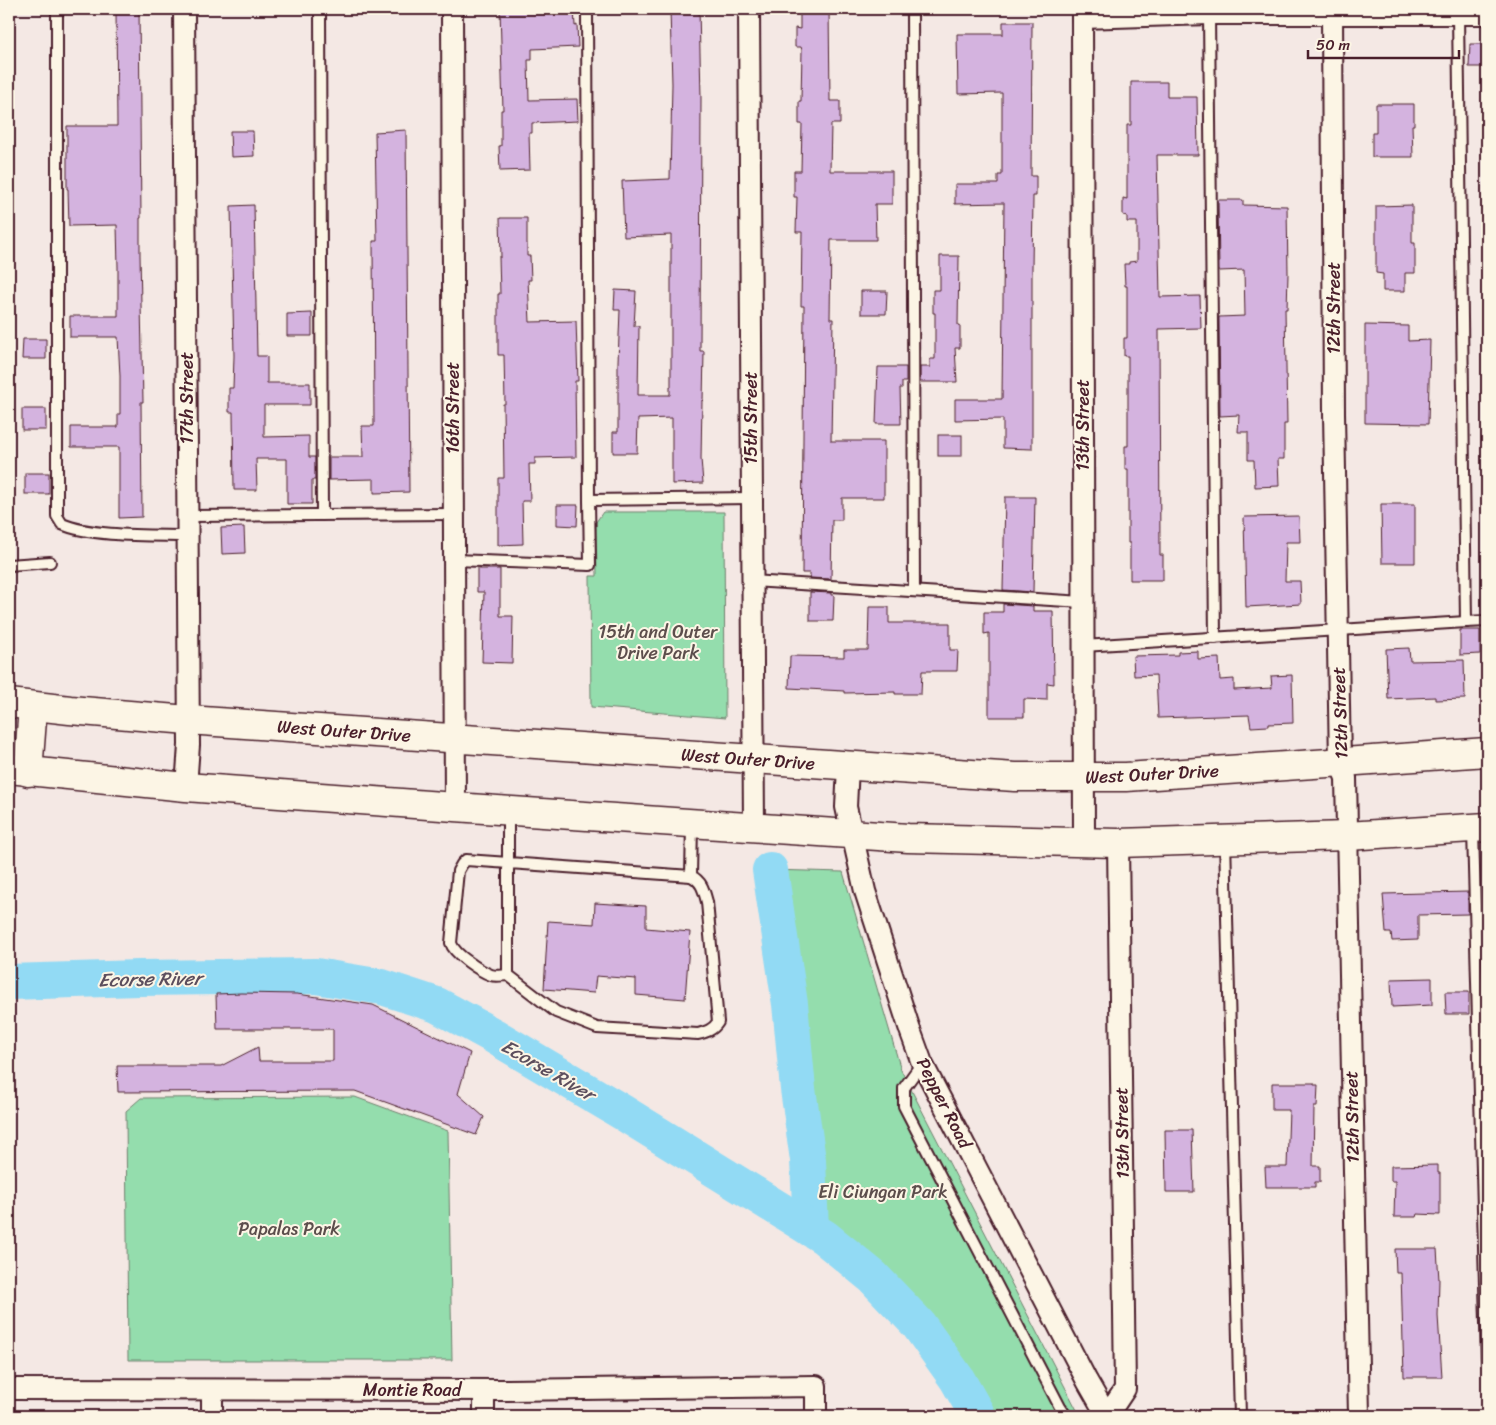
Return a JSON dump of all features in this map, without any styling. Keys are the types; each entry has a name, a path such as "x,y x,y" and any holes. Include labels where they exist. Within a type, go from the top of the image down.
{"main road":[{"name":"West Outer Drive","path":"21,705 188,720 1015,777 1126,777 1487,752"},
{"path":"21,705 18,771 186,787 908,838 1118,843 1347,836 1480,827"}],"street":[{"name":"17th Street","path":"184,9 189,745 186,787"},
{"name":"16th Street","path":"452,9 454,807"},
{"name":"15th Street","path":"749,9 754,827"},
{"path":"1082,13 1208,14 1332,12 1487,14"},
{"name":"12th Street","path":"1332,12 1334,403 1340,763 1346,778 1359,1416"},
{"name":"13th Street","path":"1082,13 1084,842"},
{"name":"Pepper Road","path":"848,766 846,807 865,891 922,1062 1087,1381 1107,1416"},
{"name":"13th Street","path":"1107,1416 1125,1389 1118,843"},
{"name":"Montie Road","path":"9,1389 484,1390 816,1386 816,1416"},
{"path":"212,1390 212,1416"},
{"path":"484,1390 484,1416"}],"lane":[{"path":"57,9 57,516 62,524 81,530 114,533 322,515 454,514"},
{"path":"320,9 322,515"},
{"path":"454,560 590,565 587,9"},
{"path":"912,9 914,591"},
{"path":"1208,14 1215,638"},
{"path":"1458,14 1466,622"},
{"path":"589,500 751,498"},
{"path":"9,566 50,562"},
{"path":"752,581 1083,602"},
{"path":"1083,646 1487,621"},
{"path":"508,811 508,975"},
{"path":"692,823 692,876"},
{"path":"1480,827 1487,1361"},
{"path":"1225,840 1240,1416"},
{"path":"466,860 508,862 692,876 698,879 707,902 711,931 718,1022 715,1027 698,1034 596,1028 556,1012 508,975 492,976 460,956 452,948 451,943 458,871 466,860"},
{"path":"922,1062 904,1088 904,1106 1066,1416"}],"green space":[{"name":"15th and Outer Drive Park","path":"603,512 724,512 725,718 591,707 590,576 597,576 596,522"},
{"name":"Eli Ciungan Park","path":"770,870 843,872 901,1070 1080,1416 978,1416 957,1380 918,1323 868,1272 811,1229 801,1094"},
{"name":"Papalas Park","path":"355,1097 448,1131 452,1360 128,1360 126,1111 141,1098"}],"building":[{"path":"139,9 140,255 143,402 141,402 142,517 119,518 119,447 71,447 71,427 118,427 120,376 118,337 70,337 70,316 118,316 118,267 117,225 69,226 67,126 117,126 116,10"},
{"path":"500,9 574,9 575,26 577,25 578,47 532,49 532,60 528,60 529,100 577,99 578,121 532,123 532,133 529,133 530,170 500,171 499,146 501,146 501,110 503,110"},
{"path":"670,9 699,9 701,98 700,351 704,351 701,459 703,483 672,484 672,418 638,419 637,453 613,453 613,432 618,432 620,310 614,310 615,290 636,291 634,326 639,326 638,395 670,395 671,235 624,237 622,181 670,179 672,84"},
{"path":"800,9 829,9 830,101 840,101 840,124 831,124 830,171 892,171 892,204 875,204 876,240 831,240 830,319 833,319 831,441 884,441 884,498 842,498 842,520 832,520 831,579 810,578 810,573 802,573 804,306 801,306 802,232 796,232 797,197 794,197 794,171 801,171 802,124 799,124 799,101 801,101 802,50 801,47 795,47 795,28 800,29"},
{"path":"1003,22 1032,22 1031,176 1036,176 1036,196 1033,196 1032,449 1003,448 1003,419 955,420 955,399 1002,399 1004,203 955,204 955,184 998,184 998,175 1002,175 1002,93 958,94 957,34 1003,34"},
{"path":"1470,44 1487,44 1487,67 1469,67"},
{"path":"1131,82 1167,82 1167,97 1197,97 1198,155 1157,155 1160,297 1200,296 1201,328 1159,329 1160,555 1163,555 1163,580 1130,580 1128,469 1125,469 1125,446 1128,446 1128,356 1124,356 1124,338 1127,338 1127,286 1125,286 1124,264 1137,261 1137,222 1127,222 1127,216 1123,215 1123,198 1127,199 1127,125 1131,125"},
{"path":"1376,104 1414,104 1414,125 1412,125 1413,157 1372,157 1372,133 1376,133"},
{"path":"406,130 409,492 374,493 374,479 329,480 329,457 363,457 362,426 374,426 373,241 377,241 375,132"},
{"path":"230,131 253,131 254,156 231,157"},
{"path":"1218,200 1243,200 1243,205 1287,206 1288,274 1287,309 1285,309 1287,424 1284,424 1284,459 1278,459 1279,486 1255,487 1254,460 1248,460 1248,432 1238,432 1239,415 1220,416 1219,317 1245,316 1244,270 1219,271"},
{"path":"254,205 257,356 267,356 267,383 310,383 310,405 264,405 264,437 309,436 309,457 315,457 315,480 312,480 312,504 287,504 287,459 256,459 257,490 234,490 233,412 229,412 229,388 233,388 234,356 231,206"},
{"path":"1412,205 1412,243 1415,243 1415,273 1405,273 1405,291 1383,291 1383,274 1376,273 1376,206"},
{"path":"500,218 527,218 527,256 530,256 531,280 528,280 530,322 576,321 578,381 575,381 576,457 535,458 535,464 529,464 530,501 522,501 523,544 498,545 498,478 504,478 503,404 505,404 504,355 498,355 499,257 501,257"},
{"path":"940,256 959,256 958,325 960,325 960,348 955,348 957,382 920,382 920,367 930,367 930,359 935,359 933,290 940,290"},
{"path":"861,291 887,291 886,314 861,314"},
{"path":"312,313 312,336 287,336 287,314"},
{"path":"1365,325 1408,326 1408,341 1430,340 1428,424 1365,423"},
{"path":"23,339 46,339 46,359 22,359"},
{"path":"878,367 906,367 906,382 902,382 902,388 900,388 901,424 876,424"},
{"path":"22,409 46,409 46,430 22,430"},
{"path":"938,435 962,435 962,456 938,456"},
{"path":"25,473 49,473 49,494 25,494"},
{"path":"1005,497 1035,497 1033,592 1003,590"},
{"path":"1381,504 1415,504 1415,563 1382,563"},
{"path":"557,505 578,505 577,526 557,525"},
{"path":"1299,516 1300,542 1286,542 1285,581 1300,581 1301,604 1246,607 1244,517"},
{"path":"244,527 245,553 222,554 221,528"},
{"path":"477,569 500,569 500,616 513,616 512,663 482,662 484,592 477,592"},
{"path":"810,592 831,593 831,595 834,595 833,621 810,621"},
{"path":"1003,604 1033,606 1033,611 1053,611 1054,684 1047,683 1047,700 1024,699 1024,717 989,717 989,633 984,634 984,612 1003,612"},
{"path":"869,607 889,607 889,623 950,623 950,650 958,650 957,671 922,671 921,694 895,694 895,692 844,693 844,691 789,688 790,656 844,657 844,650 868,650"},
{"path":"1460,630 1480,630 1480,654 1460,655"},
{"path":"1409,648 1410,661 1464,660 1465,699 1435,700 1435,697 1388,699 1386,649"},
{"path":"1198,651 1198,659 1219,658 1220,680 1234,679 1234,690 1272,688 1271,676 1292,675 1293,723 1251,727 1249,715 1158,718 1156,675 1134,676 1133,656 1178,655 1178,652"},
{"path":"1468,892 1468,914 1418,915 1418,940 1392,941 1391,933 1386,933 1383,894"},
{"path":"595,903 646,906 646,928 690,932 685,999 636,995 636,979 596,976 594,993 544,989 548,921 594,924"},
{"path":"1432,978 1432,1005 1392,1007 1391,979"},
{"path":"1445,992 1469,992 1469,1014 1446,1014"},
{"path":"216,994 297,994 373,1005 470,1053 458,1094 484,1117 476,1135 355,1091 118,1092 117,1066 221,1066 258,1047 259,1061 333,1061 333,1029 217,1029"},
{"path":"1272,1083 1314,1083 1314,1085 1318,1085 1317,1107 1314,1107 1313,1166 1320,1166 1320,1182 1315,1182 1315,1187 1266,1187 1265,1167 1287,1167 1289,1110 1272,1110"},
{"path":"1165,1130 1192,1130 1194,1192 1166,1192"},
{"path":"1438,1165 1438,1173 1440,1173 1440,1215 1417,1214 1416,1217 1394,1217 1395,1181 1391,1181 1391,1166"},
{"path":"1395,1249 1437,1249 1439,1280 1438,1316 1442,1377 1404,1377 1401,1273 1396,1273"}],"waterway":[{"path":"770,870 790,1004 798,1089 808,1160 811,1229"},
{"name":"Ecorse River","path":"9,982 316,976 382,987 437,1005 494,1036 622,1112 824,1237 873,1277 918,1324 957,1379 978,1416"}]}
